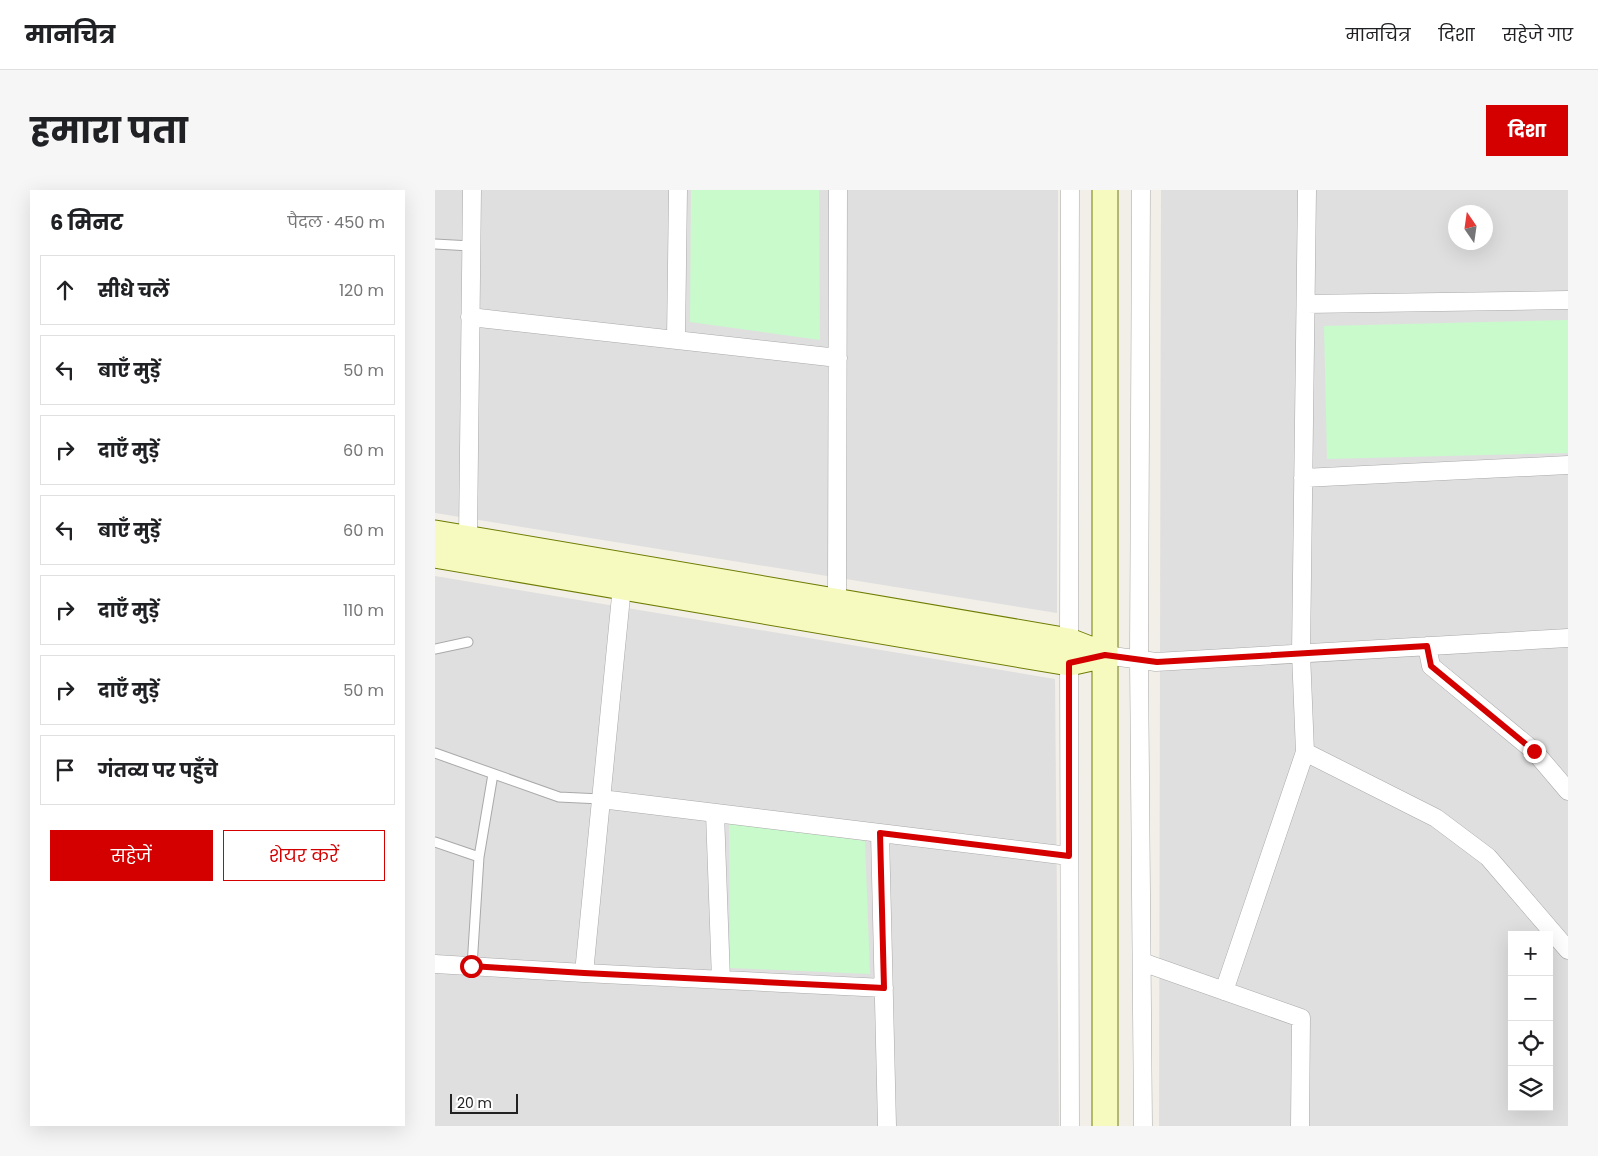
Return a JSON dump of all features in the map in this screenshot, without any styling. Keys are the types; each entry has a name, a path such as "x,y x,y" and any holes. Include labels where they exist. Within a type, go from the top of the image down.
{"street":[{"path":"467,538 472,190"},
{"path":"677,340 679,190"},
{"path":"837,601 838,190"},
{"path":"1070,190 1070,1126"},
{"path":"1105,190 1105,1126"},
{"path":"1141,190 1139,660 1143,1126"},
{"path":"1224,991 1305,752 1301,654 1307,190"},
{"path":"1306,304 1568,300"},
{"path":"470,317 838,358"},
{"path":"1303,478 1568,465"},
{"path":"435,533 467,538 623,576 1069,652 1157,662 1568,638"},
{"path":"435,555 837,601 1069,652"},
{"path":"584,973 623,576"},
{"path":"1427,646 1431,666 1534,751 1566,785"},
{"path":"1305,752 1435,818 1487,857 1568,950"},
{"path":"601,799 1069,856"},
{"path":"715,813 721,980"},
{"path":"880,833 887,1126"},
{"path":"1142,962 1301,1018 1300,1126"},
{"path":"435,964 884,988"}],"lane":[{"path":"435,244 471,246"},
{"path":"435,649 468,642"},
{"path":"435,753 559,797 601,799"},
{"path":"471,966 479,857 493,774"},
{"path":"435,842 479,857"}],"shaded area":[{"path":"435,190 1058,190 1057,613 435,513"},
{"path":"1161,190 1568,190 1568,1126 1159,1126"},
{"path":"435,576 1055,679 1059,1126 435,1126"}],"green space":[{"path":"691,190 819,190 820,340 690,322"},
{"path":"1568,320 1568,453 1327,459 1324,326"},
{"path":"729,822 865,841 870,974 730,968"}],"route":[{"path":"471,966 884,988 880,833 1069,856 1069,663 1105,655 1157,662 1427,646 1431,666 1534,751"}]}
